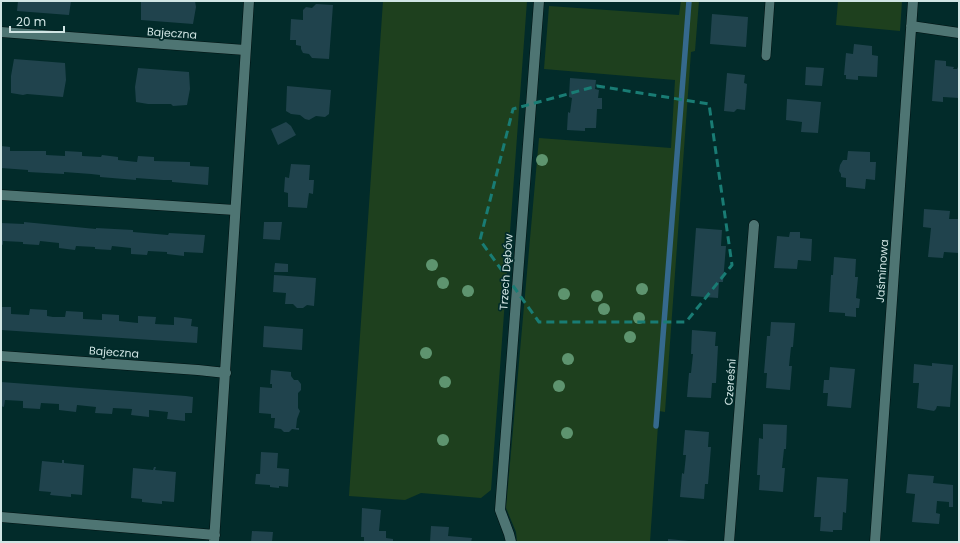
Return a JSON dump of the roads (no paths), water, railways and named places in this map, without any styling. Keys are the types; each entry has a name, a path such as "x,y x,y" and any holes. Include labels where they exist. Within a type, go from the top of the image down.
{"street":[{"path":"1,517 214,538 226,373 249,1"},
{"name":"Trzech Dębów","path":"511,542 500,510 539,1"},
{"name":"Jaśminowa","path":"875,542 913,1"},
{"path":"911,26 959,33"},
{"name":"Bajeczna","path":"1,32 246,50"},
{"path":"1,195 235,210"},
{"name":"Czereśni","path":"729,542 754,225"},
{"name":"Bajeczna","path":"1,356 226,373"}],"lane":[{"path":"766,56 770,1"}],"waterway":[{"path":"656,426 689,1"}]}
